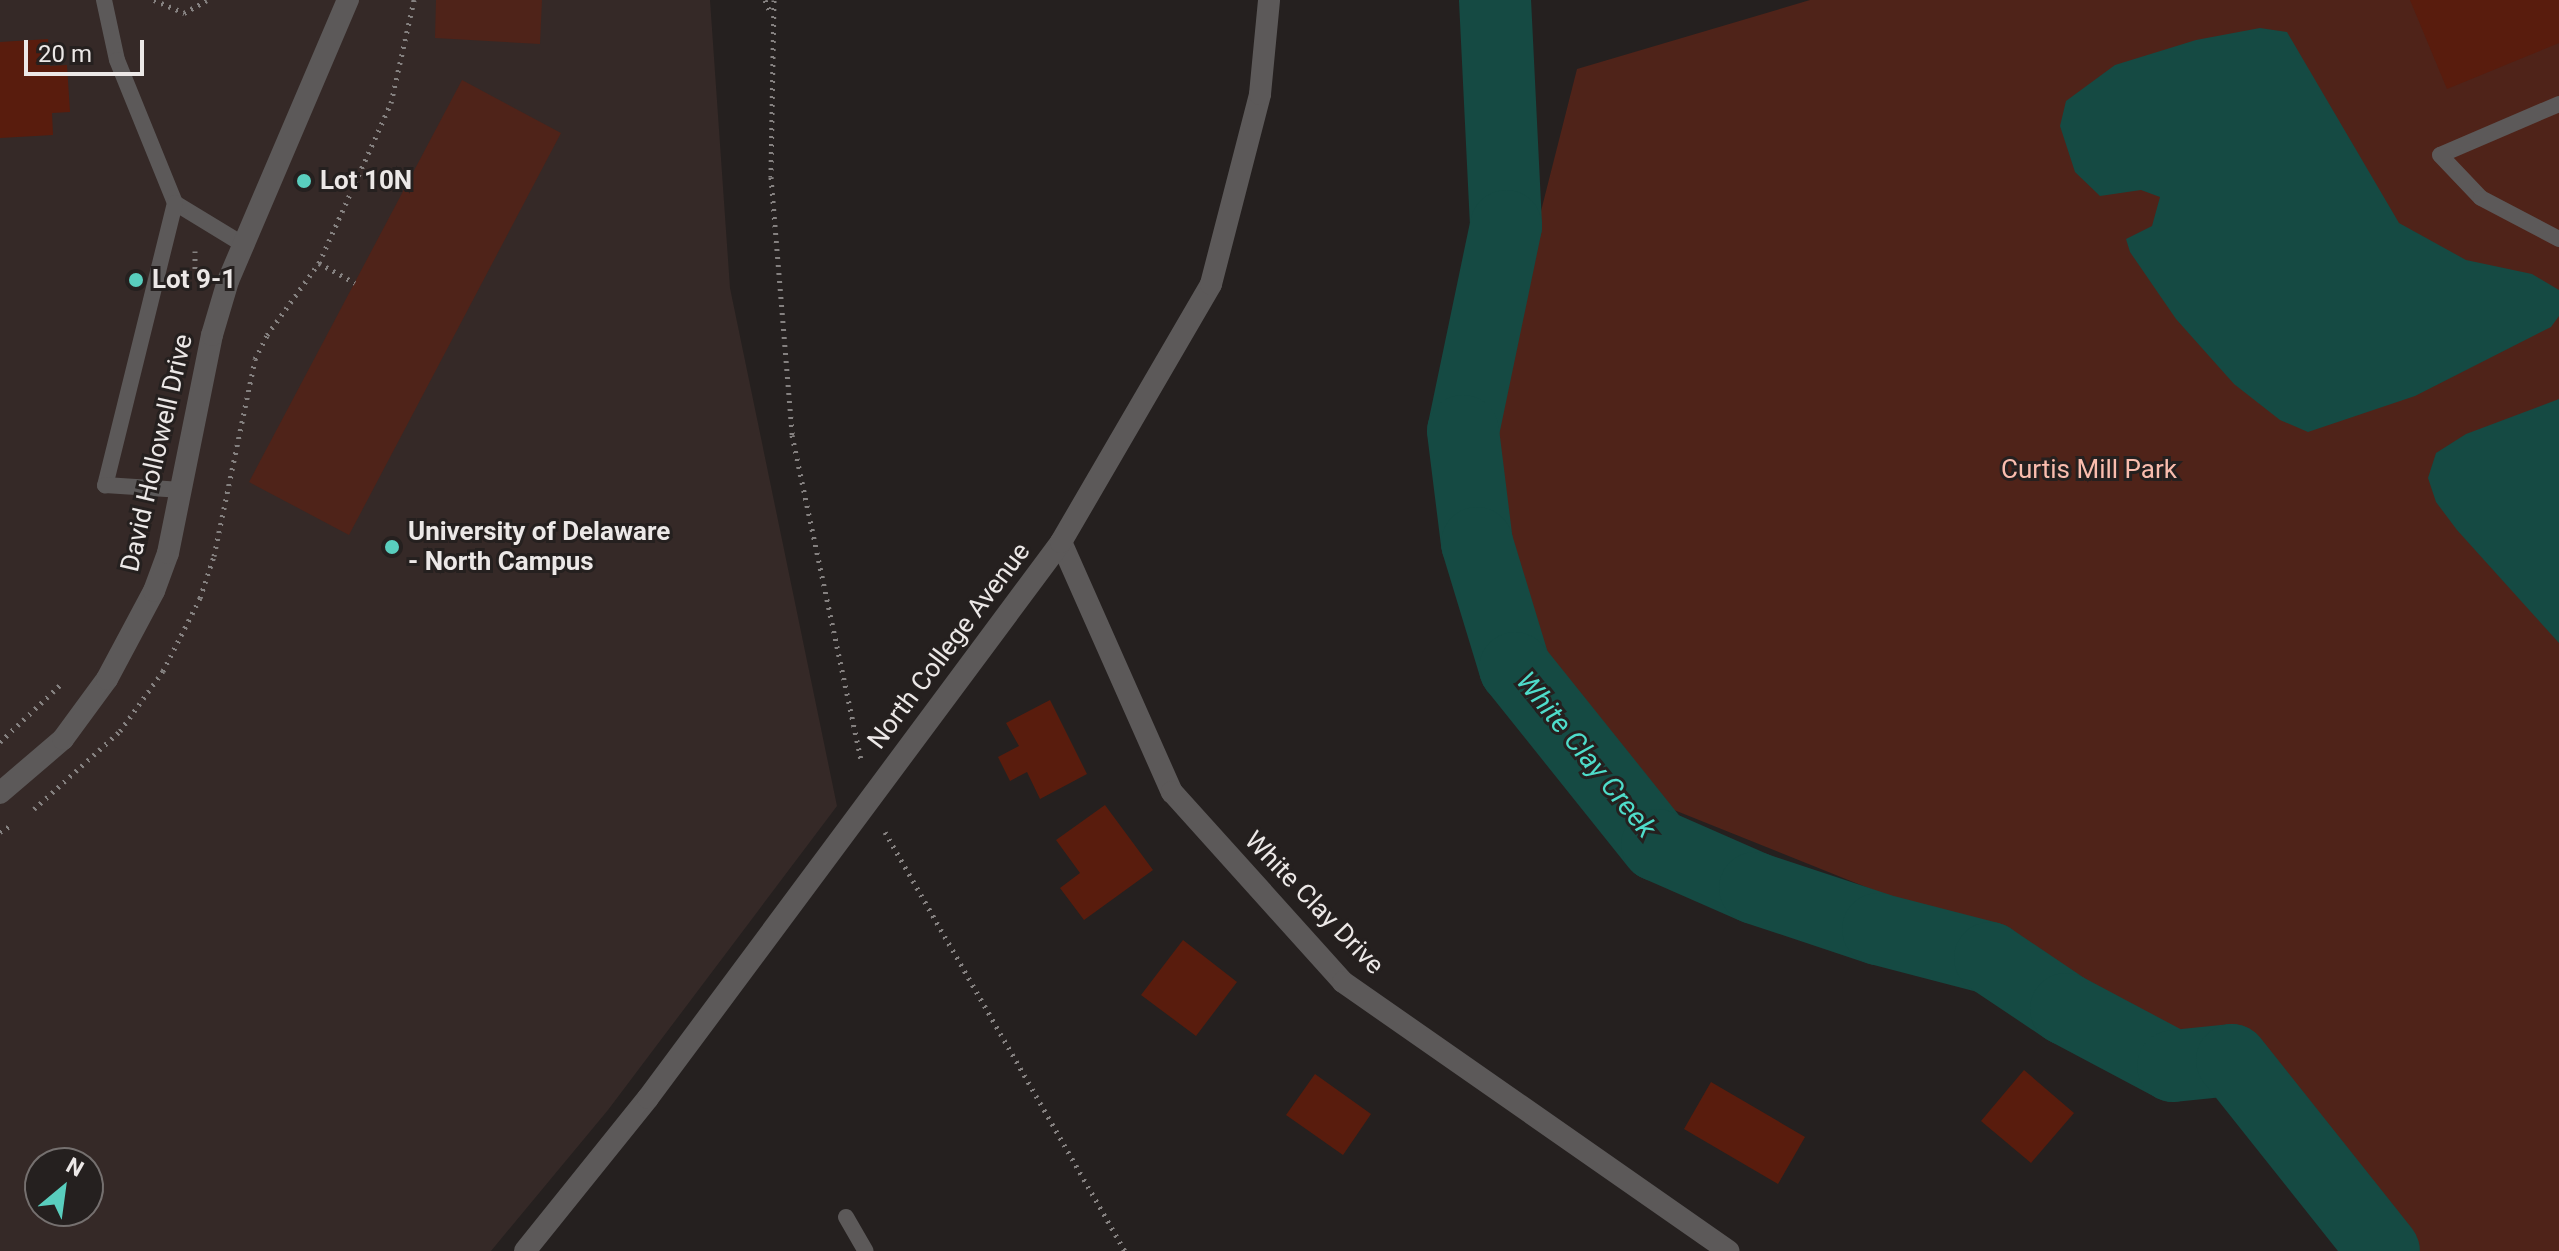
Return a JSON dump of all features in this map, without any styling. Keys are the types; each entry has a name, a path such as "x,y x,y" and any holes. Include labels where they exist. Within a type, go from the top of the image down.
{"street":[{"name":"David Hollowell Drive","path":"0,793 63,739 107,679 154,591 182,490 212,335 244,245 348,0"},
{"name":"North College Avenue","path":"525,1251 648,1098 1061,542 1211,284 1260,94 1269,0"},
{"name":"White Clay Drive","path":"1061,542 1172,792 1343,982 1728,1251"}],"lane":[{"path":"104,0 117,60 175,203 105,485 182,490"},
{"path":"2559,104 2440,155 2481,198 2559,239"},
{"path":"175,203 244,245"},
{"path":"846,1217 866,1251"}],"path":[{"path":"154,0 184,13 207,0"},
{"path":"319,263 391,103 414,0"},
{"path":"765,0 772,17"},
{"path":"774,0 771,177 792,435 870,800 895,855 1125,1251"},
{"path":"0,742 70,674"}],"shaded area":[{"name":"University of Delaware - North Campus","path":"0,0 710,0 730,288 837,806 608,1110 491,1251 0,1251"}],"green space":[{"path":"436,0 542,0 540,44 435,38"},
{"name":"Curtis Mill Park","path":"1810,0 2559,0 2559,1251 2394,1251 2245,1099 2139,1008 2010,945 1664,806 1534,659 1486,428 1577,69"},
{"path":"462,80 561,133 349,535 249,482"}],"water":[{"path":"2260,28 2287,32 2399,223 2466,260 2532,274 2559,290 2559,316 2551,327 2415,396 2308,432 2280,420 2234,384 2176,319 2130,252 2126,239 2152,226 2160,197 2141,190 2100,196 2075,172 2060,126 2066,101 2115,65 2196,40"},
{"path":"2559,399 2559,643 2457,530 2436,502 2428,478 2436,453 2466,434"}],"building":[{"path":"2410,0 2559,0 2559,43 2447,89"},
{"path":"48,39 50,66 67,65 70,112 52,113 53,135 0,138 0,42"},
{"path":"1050,700 1087,774 1040,799 1027,772 1010,781 998,757 1019,746 1006,723"},
{"path":"1105,805 1153,870 1084,920 1060,888 1080,873 1056,840"},
{"path":"1183,940 1237,982 1196,1036 1141,995"},
{"path":"2024,1070 2074,1113 2031,1163 1981,1121"},
{"path":"1315,1074 1371,1114 1343,1155 1286,1115"},
{"path":"1711,1082 1805,1137 1778,1184 1684,1129"}],"waterway":[{"name":"White Clay Creek","path":"1495,0 1506,226 1463,431 1477,543 1515,668 1657,845 1755,888 1878,929 1990,958 2066,1009 2173,1066 2232,1060 2384,1251"}],"place":[{"name":"Lot 10N","path":"304,181"},
{"name":"Lot 9-1","path":"136,280"},
{"name":"University of Delaware - North Campus","path":"392,547"}]}
